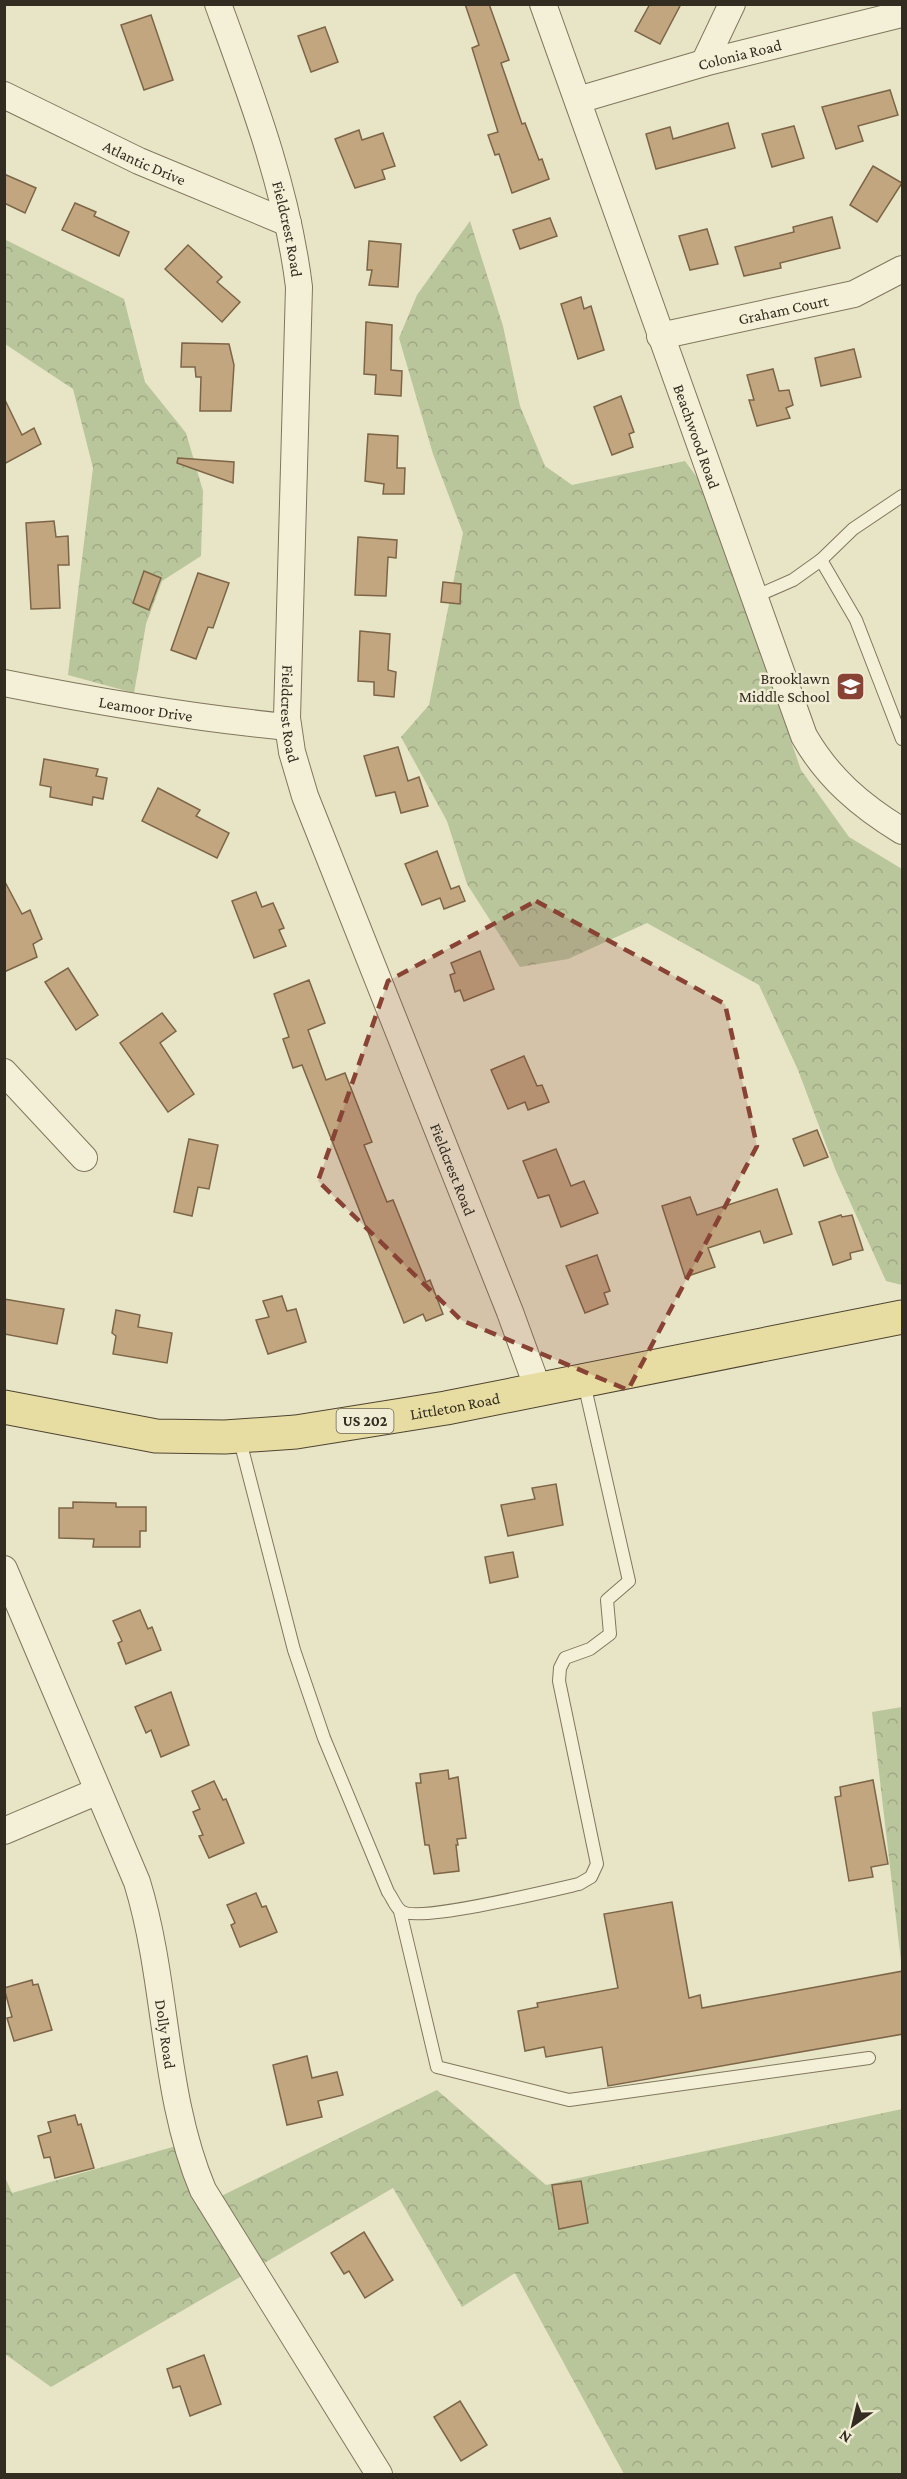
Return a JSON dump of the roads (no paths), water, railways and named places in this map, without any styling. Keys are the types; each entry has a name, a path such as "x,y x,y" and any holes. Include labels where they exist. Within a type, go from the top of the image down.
{"main road":[{"name":"Littleton Road","path":"4,1407 156,1436 238,1436 296,1432 446,1408 903,1317"}],"street":[{"name":"Fieldcrest Road","path":"218,4 267,140 288,223 299,287 288,727 305,796 510,1312 538,1389"},
{"name":"Beachwood Road","path":"543,4 804,736 819,762 839,785 874,814 903,831"},
{"path":"704,63 732,4"},
{"name":"Colonia Road","path":"578,100 704,63 903,14"},
{"name":"Atlantic Drive","path":"4,95 139,161 288,223"},
{"name":"Graham Court","path":"660,336 854,294 903,269"},
{"name":"Leamoor Drive","path":"4,683 91,701 220,721 288,727"},
{"path":"4,1072 84,1158"},
{"name":"Dolly Road","path":"4,1569 137,1882 150,1924 188,2154 203,2190 379,2475"},
{"path":"4,1831 98,1791"}],"lane":[{"path":"754,597 793,580 821,560 853,529 903,496"},
{"path":"821,560 856,620 903,739"},
{"path":"400,1911 411,1915 439,1912 568,1887 591,1877 597,1864 566,1718 560,1668 565,1658 597,1645 610,1634 607,1600 629,1581 584,1381"},
{"path":"238,1436 294,1650 324,1738 388,1892 400,1911 437,2067 569,2100 869,2058"}],"place":[{"name":"Brooklawn Middle School","path":"851,687"}]}
